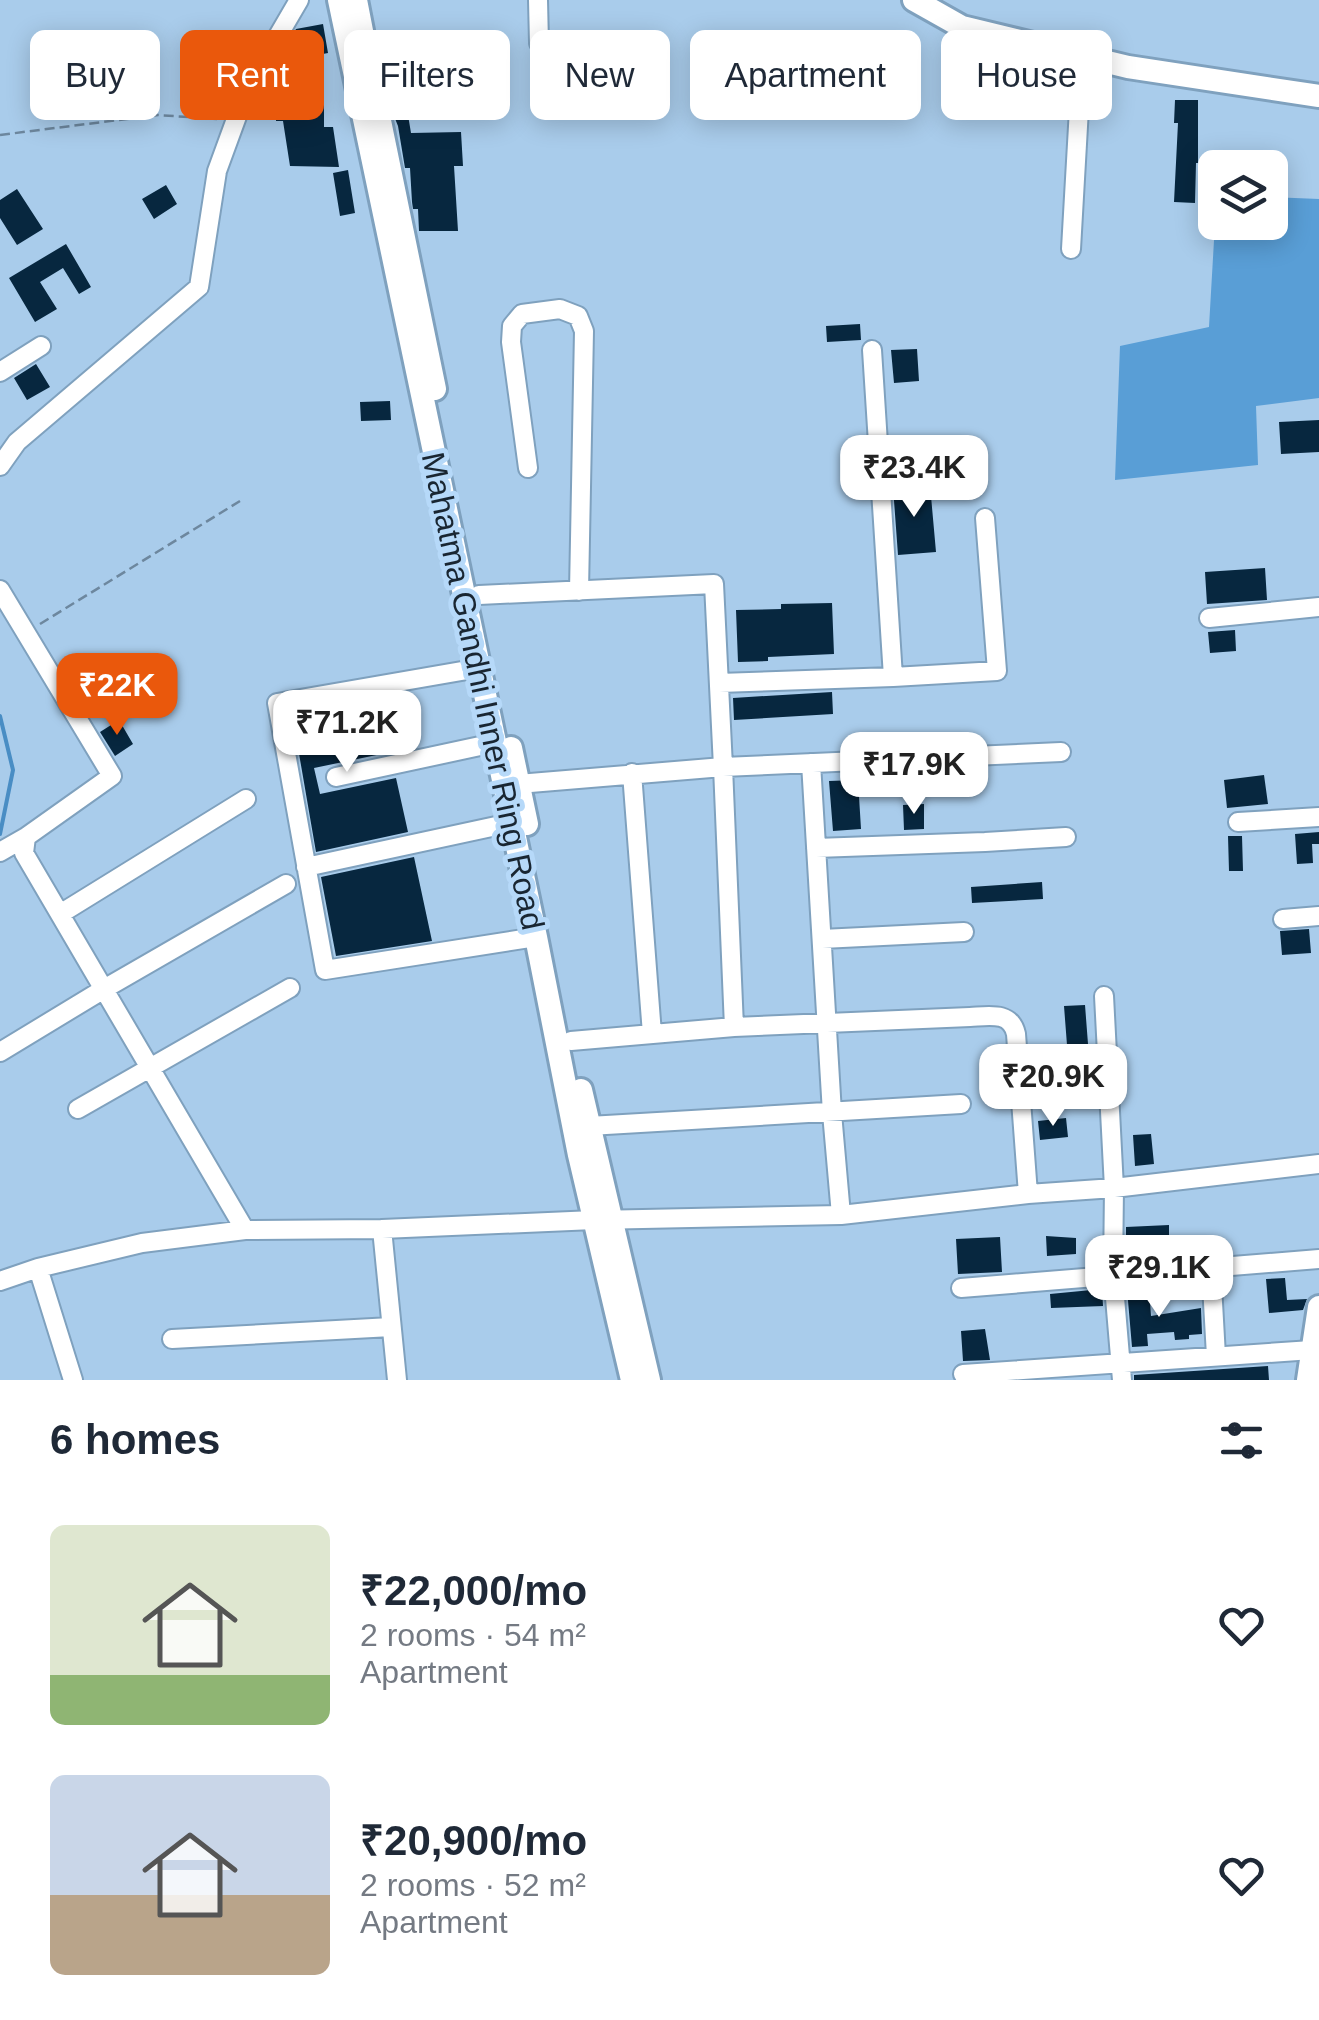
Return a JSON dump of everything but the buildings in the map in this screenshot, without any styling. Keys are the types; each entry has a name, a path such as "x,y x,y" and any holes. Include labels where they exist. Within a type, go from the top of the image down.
{"main road":[{"name":"Mahatma Gandhi Inner Ring Road","path":"339,0 579,1155 648,1380"},
{"name":"Mahatma Gandhi Inner Ring Road","path":"356,0 589,1126 632,1380"},
{"path":"914,0 971,30"},
{"path":"1112,63 1319,96"},
{"path":"1308,1380 1319,1307"}],"street":[{"path":"282,30 299,0"},
{"path":"538,0 539,30"},
{"path":"0,466 17,442 199,288 217,171 236,120"},
{"path":"1072,249 1079,120"},
{"path":"528,468 512,326 522,314 560,309 578,316 584,331 578,590"},
{"path":"0,372 41,346"},
{"path":"872,350 893,677"},
{"path":"718,683 997,671 984,518"},
{"path":"479,595 714,584 734,1027"},
{"path":"0,590 112,776 0,852"},
{"path":"1209,618 1319,607"},
{"path":"479,668 278,704 324,970 536,937"},
{"path":"336,777 494,743"},
{"path":"518,784 723,767 1061,752"},
{"path":"811,763 841,1215"},
{"path":"632,773 652,1034"},
{"path":"60,914 246,799"},
{"path":"1238,822 1319,817"},
{"path":"306,867 510,822"},
{"path":"26,837 24,853 245,1230"},
{"path":"816,848 1066,837"},
{"path":"0,1052 286,884"},
{"path":"1282,919 1319,916"},
{"path":"822,939 964,932"},
{"path":"78,1109 290,988"},
{"path":"1104,996 1114,1188 1113,1274 1122,1372"},
{"path":"571,1041 734,1027 1000,1016 1009,1019 1016,1034 1028,1194"},
{"path":"589,1126 961,1104"},
{"path":"0,1281 142,1243 245,1230 841,1215 1319,1164"},
{"path":"382,1229 397,1380"},
{"path":"961,1288 1319,1259"},
{"path":"1211,1267 1216,1356"},
{"path":"38,1268 73,1380"},
{"path":"172,1339 391,1327"},
{"path":"962,1374 1122,1372 1216,1356 1312,1350"}],"path":[{"path":"0,134 158,115 180,116"},
{"path":"26,632 240,501"}],"shaded area":[{"path":"1288,198 1319,199 1319,398 1256,406 1258,465 1115,480 1120,346 1209,327 1214,240 1288,240"}],"waterway":[{"path":"0,716 13,770 0,834"}]}
